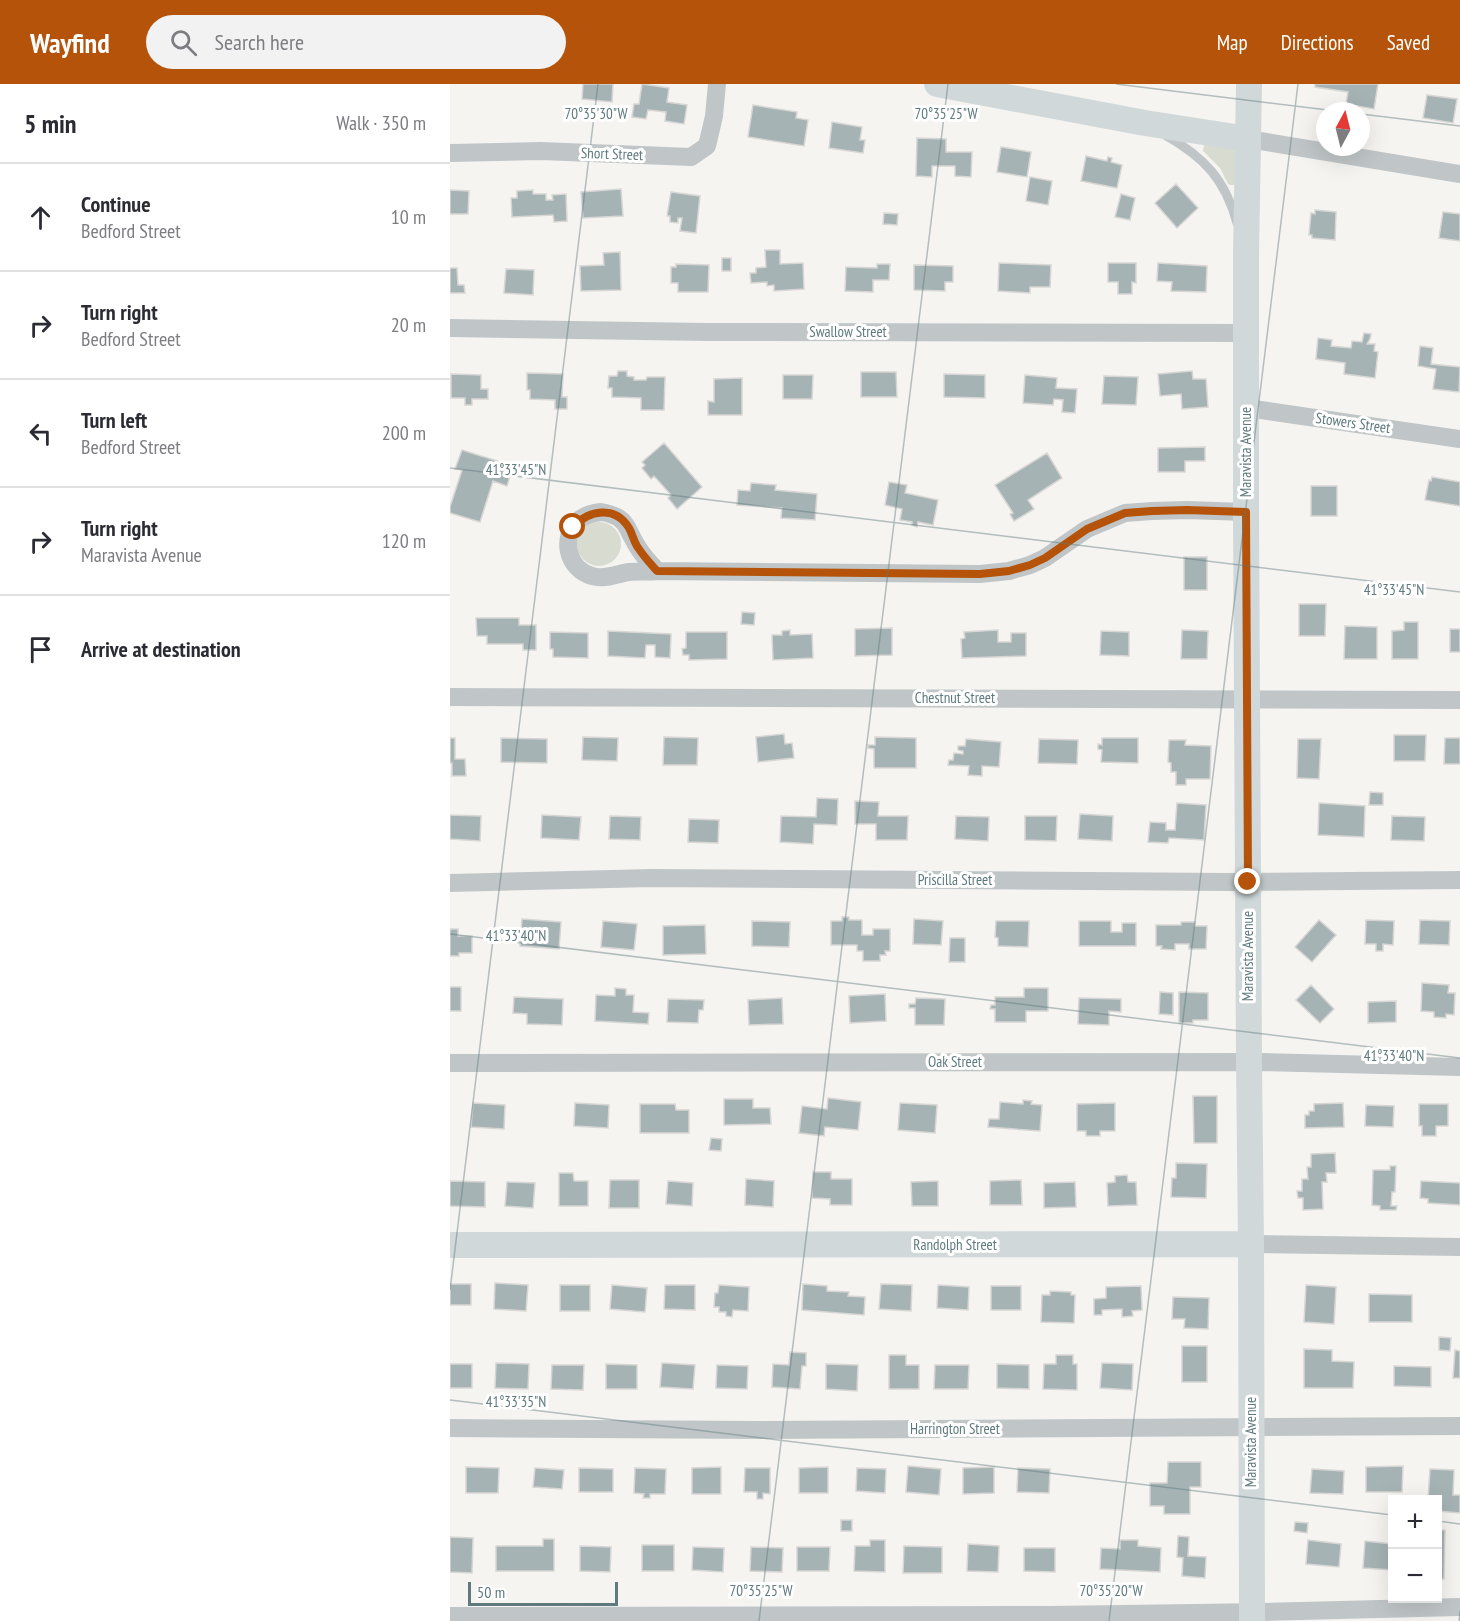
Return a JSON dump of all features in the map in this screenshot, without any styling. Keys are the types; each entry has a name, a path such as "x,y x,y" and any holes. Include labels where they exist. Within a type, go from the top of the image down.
{"main road":[{"path":"937,84 1145,123 1248,139"},
{"name":"Maravista Avenue","path":"1249,84 1246,255 1246,512 1252,1617"},
{"name":"Randolph Street","path":"450,1245 1251,1245"}],"street":[{"name":"Short Street","path":"450,153 541,151 691,157 707,146 714,116 717,84"},
{"path":"1248,139 1460,174"},
{"name":"Swallow Street","path":"450,328 706,332 1246,333"},
{"name":"Stowers Street","path":"1247,408 1460,439"},
{"path":"657,571 639,549 628,527 621,519 611,514 601,512 580,519 568,537 570,558 576,567 595,577 657,571 980,574 1009,571 1038,562 1087,529 1125,513 1187,510 1246,512"},
{"name":"Chestnut Street","path":"450,697 1460,700"},
{"name":"Priscilla Street","path":"450,883 652,878 1248,882 1460,880"},
{"name":"Oak Street","path":"450,1063 1249,1062 1460,1067"},
{"name":"Randolph Street","path":"1251,1245 1460,1247"},
{"name":"Harrington Street","path":"450,1428 759,1431 1460,1426"},
{"path":"450,1616 1252,1617 1460,1607"}],"lane":[{"path":"1145,123 1196,155 1219,180 1232,203 1246,255"}],"shaded area":[{"path":"1204,145 1234,149 1236,152 1235,185 1228,184 1220,168 1203,151"},
{"path":"599,522 615,528 621,544 615,560 599,566 583,560 577,544 583,528"}],"building":[{"path":"583,84 613,84 612,102 582,99"},
{"path":"642,84 669,88 667,102 687,105 684,124 665,121 666,112 648,110 646,119 632,117 634,104 639,104"},
{"path":"1315,84 1378,84 1374,109 1370,108 1370,102 1346,102 1348,92 1315,87"},
{"path":"1427,95 1457,99 1453,123 1423,118"},
{"path":"753,105 797,112 796,118 808,120 804,146 748,137"},
{"path":"832,122 862,127 860,140 865,140 863,153 829,148"},
{"path":"917,138 946,139 946,152 972,152 971,177 955,176 955,166 932,166 932,177 916,176"},
{"path":"1001,147 1031,152 1027,177 997,172"},
{"path":"1086,156 1107,161 1108,157 1112,158 1111,162 1122,165 1117,188 1081,181"},
{"path":"1030,177 1052,181 1048,205 1026,201"},
{"path":"1176,184 1198,208 1177,228 1155,203"},
{"path":"621,189 623,216 583,218 581,192"},
{"path":"450,190 469,191 468,214 450,214"},
{"path":"533,190 533,194 546,194 546,200 553,200 552,195 566,194 567,221 554,222 553,215 512,217 511,198 517,198 517,191"},
{"path":"671,192 700,196 696,233 680,231 682,218 678,218 678,223 670,222 670,216 667,216"},
{"path":"1121,194 1135,198 1130,220 1115,217"},
{"path":"1315,210 1336,212 1335,240 1312,238 1312,235 1309,235 1311,213 1315,214"},
{"path":"1443,212 1460,214 1460,241 1439,238"},
{"path":"884,213 898,214 897,225 883,224"},
{"path":"765,250 780,250 780,264 803,263 804,289 774,291 774,285 767,286 767,282 751,283 750,273 756,273 756,268 766,267"},
{"path":"620,252 621,290 581,291 580,266 604,265 603,253"},
{"path":"722,258 731,258 731,271 722,271"},
{"path":"999,263 1051,265 1050,287 1030,287 1030,293 998,291"},
{"path":"1108,263 1136,263 1136,283 1132,282 1132,294 1118,294 1118,282 1108,282"},
{"path":"1158,263 1207,266 1206,292 1171,291 1172,282 1157,281"},
{"path":"676,264 709,265 708,292 678,292 678,283 671,283 671,267 676,267"},
{"path":"877,264 890,264 889,280 873,280 873,292 845,291 846,267 877,268"},
{"path":"914,265 953,266 953,282 945,282 945,291 914,290"},
{"path":"450,268 457,268 458,285 464,285 465,293 450,293"},
{"path":"506,269 534,270 533,295 504,293"},
{"path":"1364,333 1371,334 1367,344 1375,344 1374,351 1378,352 1375,378 1344,374 1345,363 1316,359 1318,338 1332,340 1331,346 1351,348 1352,341 1362,342"},
{"path":"1420,346 1433,348 1431,364 1460,367 1459,392 1433,389 1436,369 1418,366"},
{"path":"618,371 627,371 627,376 634,377 634,380 665,377 664,410 641,410 641,398 612,397 612,388 608,388 609,376 617,376"},
{"path":"1192,371 1193,379 1206,379 1208,407 1182,409 1181,394 1160,396 1158,374"},
{"path":"861,372 896,372 897,397 861,397"},
{"path":"527,373 563,374 562,397 567,397 567,409 555,409 555,400 530,399 530,390 527,390"},
{"path":"451,374 481,375 481,389 488,389 488,399 472,399 472,405 465,405 465,398 451,398"},
{"path":"944,374 985,375 985,398 944,397"},
{"path":"783,375 813,375 812,399 783,399"},
{"path":"1025,375 1057,378 1056,388 1077,389 1075,413 1062,412 1063,400 1054,399 1053,405 1023,403"},
{"path":"1104,376 1138,377 1136,405 1102,404"},
{"path":"742,378 742,415 708,415 708,401 714,402 714,379"},
{"path":"664,443 702,487 677,509 668,498 671,495 654,476 651,479 642,468 645,465 642,462"},
{"path":"1205,447 1205,461 1185,461 1185,472 1158,472 1158,448"},
{"path":"462,450 513,466 507,486 493,481 480,522 450,513 462,470 455,469"},
{"path":"1047,453 1062,478 1028,500 1034,509 1014,521 1010,514 1013,513 995,485"},
{"path":"1432,477 1460,482 1460,506 1425,500 1429,480 1431,481"},
{"path":"889,482 907,485 905,493 938,500 933,525 918,522 917,527 912,525 912,522 900,520 902,509 885,505"},
{"path":"751,483 776,485 775,490 817,494 815,520 781,518 782,508 737,505 738,490 750,491"},
{"path":"1311,486 1337,486 1337,516 1311,516"},
{"path":"1184,557 1207,557 1207,590 1184,590"},
{"path":"1299,604 1326,604 1325,636 1299,636"},
{"path":"742,612 755,613 754,625 741,624"},
{"path":"476,618 519,618 519,625 536,625 536,650 523,650 523,644 487,644 487,636 477,636"},
{"path":"1404,622 1418,622 1418,659 1392,659 1392,631 1404,630"},
{"path":"1345,626 1377,627 1377,659 1344,659"},
{"path":"892,628 892,655 855,656 855,629"},
{"path":"1450,629 1460,629 1460,652 1450,652"},
{"path":"790,630 790,635 812,634 813,658 773,660 772,635 782,635 782,631"},
{"path":"998,630 998,642 1011,642 1011,633 1026,633 1026,656 962,658 961,639 965,638 964,632"},
{"path":"1182,630 1208,631 1207,659 1181,659"},
{"path":"608,631 671,634 670,658 655,657 655,645 646,645 645,658 608,656"},
{"path":"1101,631 1129,632 1129,656 1100,655"},
{"path":"550,632 588,633 588,658 553,657 553,649 550,649"},
{"path":"686,632 727,632 727,659 689,660 689,655 683,655 682,649 686,648"},
{"path":"784,734 785,744 792,743 794,758 758,762 756,737"},
{"path":"1394,735 1426,735 1425,761 1394,761"},
{"path":"583,737 618,738 617,761 582,760"},
{"path":"664,737 698,738 697,765 663,765"},
{"path":"875,737 916,738 916,768 874,768 874,749 868,748 868,745 875,745"},
{"path":"450,738 455,738 455,759 465,759 466,776 452,776"},
{"path":"501,738 547,739 547,763 501,762"},
{"path":"1102,738 1138,738 1138,763 1101,762 1102,750 1098,749 1098,744 1102,745"},
{"path":"1445,738 1460,738 1460,764 1444,764"},
{"path":"966,739 1001,742 999,767 982,766 982,776 968,775 969,766 948,765 949,760 953,760 954,753 963,754 963,751 958,750 958,746 965,746"},
{"path":"1039,739 1078,740 1077,764 1038,763"},
{"path":"1298,739 1321,739 1319,779 1297,778"},
{"path":"1169,740 1186,740 1185,745 1211,746 1210,779 1186,779 1186,785 1176,785 1176,772 1171,772 1171,763 1168,762"},
{"path":"1370,792 1383,793 1383,805 1369,805"},
{"path":"817,798 838,799 837,825 814,824 813,844 780,842 781,816 816,817"},
{"path":"855,801 879,802 878,816 908,816 907,840 876,840 876,824 855,824"},
{"path":"1177,803 1206,805 1204,840 1169,838 1168,843 1148,842 1150,822 1166,823 1166,830 1175,830"},
{"path":"1319,803 1365,806 1364,837 1318,835"},
{"path":"1080,814 1113,816 1112,841 1078,839"},
{"path":"450,815 481,816 480,841 450,839"},
{"path":"542,815 581,817 579,840 541,838"},
{"path":"610,816 641,817 640,840 609,839"},
{"path":"956,816 989,817 988,841 955,839"},
{"path":"1025,816 1057,816 1056,841 1025,840"},
{"path":"1392,816 1425,817 1424,841 1391,840"},
{"path":"689,819 719,820 718,843 688,842"},
{"path":"842,917 849,917 849,920 862,920 862,935 873,935 873,929 890,929 890,951 885,951 886,955 880,955 880,961 863,961 863,951 857,951 857,945 831,945 831,921 842,921"},
{"path":"522,919 561,922 559,949 520,946"},
{"path":"914,919 943,921 941,945 913,944"},
{"path":"1319,920 1336,935 1312,962 1295,947"},
{"path":"1366,920 1394,921 1393,945 1383,944 1383,951 1376,951 1376,944 1365,944"},
{"path":"1420,920 1450,921 1449,945 1419,944"},
{"path":"603,921 637,924 634,950 601,947"},
{"path":"752,921 790,922 789,947 752,946"},
{"path":"996,921 1029,921 1028,947 998,946 998,938 995,937"},
{"path":"1079,921 1111,921 1111,932 1122,932 1122,923 1136,923 1136,946 1079,946"},
{"path":"1181,922 1195,922 1195,926 1207,926 1206,949 1189,949 1189,944 1175,944 1175,950 1161,949 1162,946 1156,946 1156,925 1181,925"},
{"path":"705,925 706,954 663,955 663,926"},
{"path":"450,929 458,929 458,936 472,936 472,953 450,956"},
{"path":"950,938 965,938 965,962 949,962"},
{"path":"1422,983 1449,985 1448,993 1455,993 1454,1015 1446,1014 1446,1018 1434,1017 1434,1012 1421,1011"},
{"path":"1311,985 1334,1009 1320,1023 1296,1000"},
{"path":"450,987 461,987 461,1011 450,1011"},
{"path":"615,988 626,989 626,995 634,995 633,1012 649,1013 648,1024 595,1021 596,995 615,996"},
{"path":"1024,988 1048,988 1048,1011 1026,1011 1026,1022 995,1022 995,1009 990,1009 991,1005 995,1005 995,997 1024,997"},
{"path":"1160,992 1173,993 1173,1015 1159,1014"},
{"path":"1179,992 1208,993 1208,1020 1179,1023"},
{"path":"885,994 886,1021 850,1023 849,996"},
{"path":"514,997 563,999 562,1025 527,1024 527,1014 513,1013"},
{"path":"782,998 783,1024 749,1025 748,1000"},
{"path":"916,998 945,999 944,1025 915,1025 915,1008 909,1008 909,1004 915,1004"},
{"path":"1079,998 1121,999 1121,1012 1109,1011 1109,1025 1078,1024"},
{"path":"668,999 704,1000 703,1010 699,1010 698,1023 667,1022"},
{"path":"1396,1001 1396,1022 1368,1023 1368,1002"},
{"path":"1193,1096 1217,1096 1217,1143 1194,1143"},
{"path":"828,1098 861,1102 858,1130 825,1127 824,1136 799,1133 802,1106 827,1109"},
{"path":"724,1099 753,1099 753,1108 770,1108 771,1124 724,1125"},
{"path":"1023,1100 1032,1101 1031,1104 1042,1105 1040,1131 988,1127 989,1119 999,1119 1000,1102 1023,1104"},
{"path":"473,1103 505,1105 504,1129 471,1127"},
{"path":"575,1103 609,1105 608,1128 574,1126"},
{"path":"900,1103 937,1105 935,1133 898,1130"},
{"path":"1115,1103 1115,1131 1100,1131 1100,1136 1086,1136 1086,1131 1077,1131 1077,1104"},
{"path":"1343,1103 1344,1127 1305,1128 1305,1115 1309,1115 1309,1111 1314,1111 1314,1104"},
{"path":"640,1104 675,1104 676,1110 689,1110 689,1133 640,1133"},
{"path":"1419,1104 1448,1104 1448,1126 1436,1126 1436,1136 1422,1136 1422,1126 1419,1126"},
{"path":"1366,1105 1394,1106 1393,1127 1365,1126"},
{"path":"711,1138 722,1139 721,1151 709,1150"},
{"path":"1335,1153 1336,1173 1326,1173 1327,1182 1322,1182 1323,1209 1303,1210 1303,1198 1298,1198 1297,1191 1302,1191 1302,1179 1308,1179 1307,1167 1311,1167 1311,1154"},
{"path":"1176,1163 1207,1164 1206,1198 1171,1197 1172,1178 1176,1178"},
{"path":"1390,1166 1396,1166 1395,1192 1392,1192 1391,1206 1397,1206 1396,1210 1380,1210 1380,1206 1372,1205 1373,1170 1390,1170"},
{"path":"813,1172 831,1172 831,1179 852,1179 852,1205 830,1205 830,1199 812,1198"},
{"path":"559,1173 573,1173 574,1181 588,1181 588,1206 559,1206"},
{"path":"1127,1175 1128,1182 1136,1182 1137,1205 1108,1206 1107,1183 1115,1182 1115,1176"},
{"path":"746,1179 774,1181 773,1207 745,1205"},
{"path":"610,1180 639,1180 639,1208 609,1208"},
{"path":"1021,1180 1022,1205 990,1205 990,1181"},
{"path":"450,1181 485,1182 485,1207 450,1206"},
{"path":"668,1181 693,1183 692,1206 666,1204"},
{"path":"938,1181 938,1206 912,1206 911,1182"},
{"path":"1421,1181 1460,1183 1460,1205 1428,1203 1428,1199 1420,1198"},
{"path":"507,1182 535,1183 533,1208 505,1206"},
{"path":"1075,1182 1076,1207 1044,1208 1044,1183"},
{"path":"495,1283 528,1285 526,1311 494,1309"},
{"path":"450,1284 471,1284 471,1305 450,1305"},
{"path":"803,1284 827,1286 827,1291 849,1292 848,1296 865,1297 864,1315 802,1310"},
{"path":"881,1284 912,1285 911,1311 879,1309"},
{"path":"560,1285 590,1285 590,1311 560,1311"},
{"path":"612,1285 647,1288 645,1312 610,1309"},
{"path":"665,1285 695,1285 695,1310 664,1309"},
{"path":"719,1285 749,1287 748,1311 733,1310 732,1317 726,1316 726,1312 719,1312 719,1307 714,1307 715,1293 718,1293"},
{"path":"938,1285 969,1287 968,1310 937,1308"},
{"path":"1306,1285 1336,1287 1334,1324 1304,1322"},
{"path":"991,1286 1021,1286 1021,1310 991,1310"},
{"path":"1141,1286 1142,1310 1132,1311 1133,1316 1122,1317 1122,1309 1102,1310 1102,1315 1094,1315 1094,1299 1106,1298 1106,1287"},
{"path":"1050,1291 1071,1292 1071,1295 1075,1295 1074,1323 1041,1322 1042,1295 1050,1295"},
{"path":"1369,1294 1412,1295 1412,1322 1369,1322"},
{"path":"1173,1297 1209,1298 1208,1329 1184,1328 1185,1319 1172,1319"},
{"path":"1439,1337 1451,1338 1450,1351 1439,1350"},
{"path":"1182,1346 1207,1346 1207,1382 1182,1382"},
{"path":"1304,1349 1332,1350 1332,1361 1354,1362 1353,1388 1304,1388"},
{"path":"1455,1350 1460,1351 1460,1378 1453,1378"},
{"path":"790,1352 806,1353 806,1366 802,1366 800,1389 772,1387 773,1364 789,1365"},
{"path":"889,1355 906,1355 906,1365 919,1365 919,1389 889,1389"},
{"path":"1056,1355 1073,1355 1073,1364 1077,1364 1077,1390 1043,1389 1044,1364 1056,1364"},
{"path":"496,1363 529,1364 528,1389 495,1388"},
{"path":"662,1363 695,1365 693,1389 660,1387"},
{"path":"1102,1363 1133,1364 1132,1390 1100,1388"},
{"path":"450,1364 472,1364 472,1388 450,1388"},
{"path":"606,1364 637,1365 637,1389 606,1389"},
{"path":"826,1364 858,1365 857,1391 826,1389"},
{"path":"997,1364 1029,1365 1029,1389 997,1388"},
{"path":"552,1365 584,1365 583,1390 551,1389"},
{"path":"717,1365 748,1366 747,1389 716,1388"},
{"path":"935,1365 969,1365 968,1389 934,1389"},
{"path":"1394,1366 1431,1367 1431,1387 1394,1386"},
{"path":"1168,1462 1201,1462 1201,1487 1190,1487 1190,1514 1164,1514 1164,1506 1150,1506 1150,1483 1167,1483"},
{"path":"908,1466 941,1469 939,1495 906,1492"},
{"path":"1403,1466 1402,1492 1366,1492 1366,1467"},
{"path":"466,1467 499,1468 498,1493 466,1493"},
{"path":"721,1467 721,1494 692,1494 692,1468"},
{"path":"828,1467 828,1493 799,1493 799,1468"},
{"path":"994,1467 994,1493 963,1494 963,1468"},
{"path":"535,1468 564,1470 562,1489 533,1487"},
{"path":"579,1468 613,1469 613,1492 579,1492"},
{"path":"635,1468 666,1469 665,1494 650,1494 650,1498 643,1498 644,1494 634,1493"},
{"path":"745,1468 770,1468 770,1494 763,1493 763,1499 757,1499 757,1492 744,1492"},
{"path":"857,1468 886,1469 885,1493 856,1491"},
{"path":"1018,1468 1050,1469 1049,1493 1017,1492"},
{"path":"1312,1469 1344,1471 1343,1494 1310,1493"},
{"path":"1430,1469 1454,1470 1453,1495 1460,1495 1460,1513 1442,1511 1442,1495 1428,1495"},
{"path":"841,1520 852,1520 852,1531 841,1531"},
{"path":"1295,1522 1308,1523 1307,1533 1294,1531"},
{"path":"1442,1530 1445,1530 1444,1579 1442,1579"},
{"path":"1178,1536 1189,1537 1188,1556 1206,1557 1205,1578 1182,1576 1183,1558 1177,1557"},
{"path":"450,1537 473,1538 472,1573 450,1572"},
{"path":"543,1539 554,1539 554,1571 496,1571 496,1546 543,1546"},
{"path":"870,1540 885,1540 885,1572 854,1571 855,1546 870,1546"},
{"path":"1120,1540 1138,1540 1138,1546 1161,1548 1160,1572 1100,1569 1101,1548 1120,1549"},
{"path":"1308,1540 1341,1544 1339,1567 1306,1564"},
{"path":"1365,1541 1388,1544 1388,1570 1363,1568"},
{"path":"968,1544 999,1546 998,1572 967,1571"},
{"path":"642,1545 674,1545 674,1571 642,1571"},
{"path":"580,1546 611,1547 610,1572 580,1571"},
{"path":"904,1546 942,1547 942,1573 903,1573"},
{"path":"693,1547 724,1548 723,1572 692,1570"},
{"path":"751,1547 783,1548 782,1572 750,1571"},
{"path":"797,1547 830,1547 829,1571 797,1571"},
{"path":"1024,1548 1055,1548 1055,1572 1024,1571"}],"route":[{"path":"573,527 580,519 601,512 621,519 628,527 639,549 657,571 980,574 1009,571 1030,565 1058,550 1087,529 1125,513 1187,510 1246,512 1248,882"}]}
